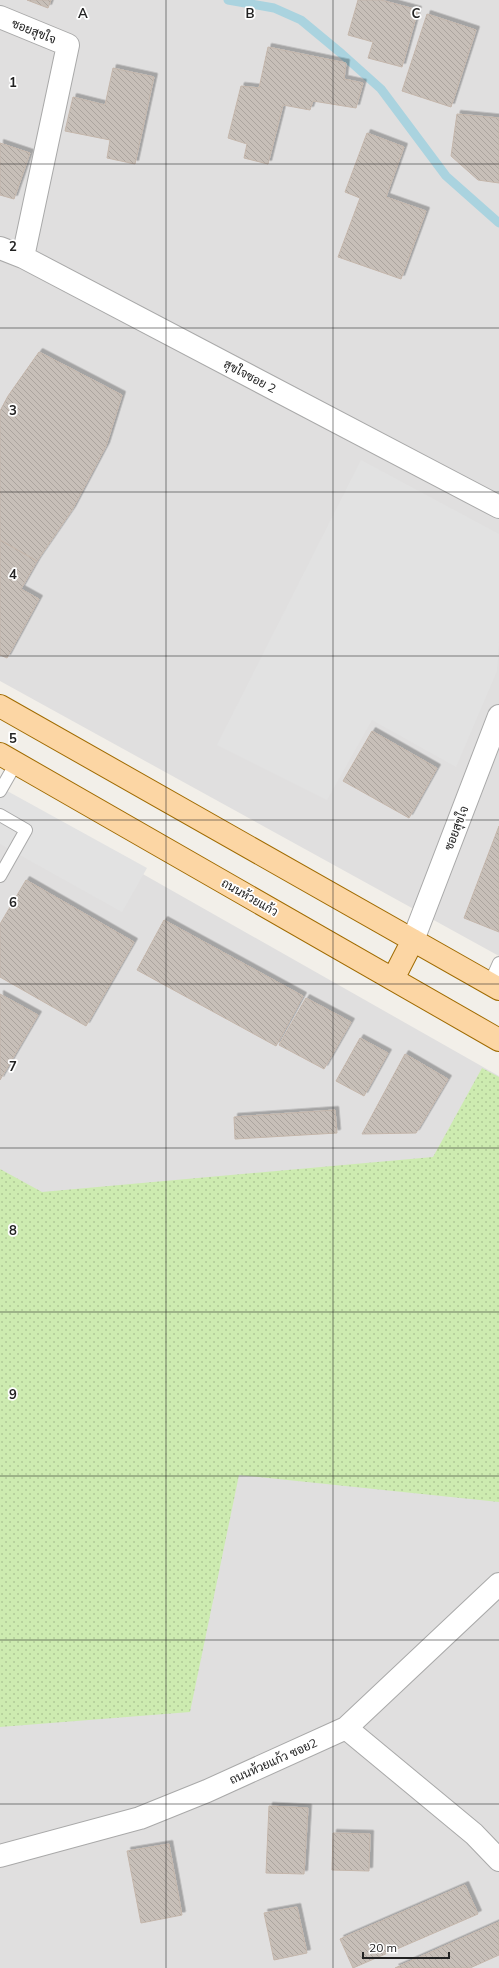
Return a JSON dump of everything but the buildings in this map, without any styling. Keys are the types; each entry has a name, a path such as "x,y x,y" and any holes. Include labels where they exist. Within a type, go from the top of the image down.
{"main road":[{"path":"0,706 494,986"},
{"name":"ถนนห้วยแก้ว","path":"8,758 499,1040"},
{"path":"393,979 413,940"}],"street":[{"name":"ซอยสุขใจ","path":"0,17 68,45 23,257"},
{"name":"สุขใจซอย 2","path":"0,248 23,257 499,507"},
{"name":"ซอยสุขใจ","path":"413,940 499,716"},
{"name":"ถนนห้วยแก้ว ซอย2","path":"0,1856 140,1818 207,1791 346,1728 499,1584"},
{"path":"346,1728 474,1834 499,1860"}],"lane":[{"path":"0,791 8,758"},
{"path":"0,876 26,830 1,817"},
{"path":"494,986 499,963"}],"shaded area":[{"path":"0,0 499,0 499,956 0,681"},
{"path":"361,460 499,534 499,642 497,671 456,767 372,720 327,800 217,745"},
{"path":"0,787 147,868 122,912 0,844"},
{"path":"0,793 499,1076 499,1968 0,1968"}],"green space":[{"path":"482,1068 499,1077 499,1502 239,1475 190,1712 0,1727 0,1169 42,1192 433,1157"}],"waterway":[{"path":"228,0 274,8 301,20 381,89 446,176 499,223"}]}
